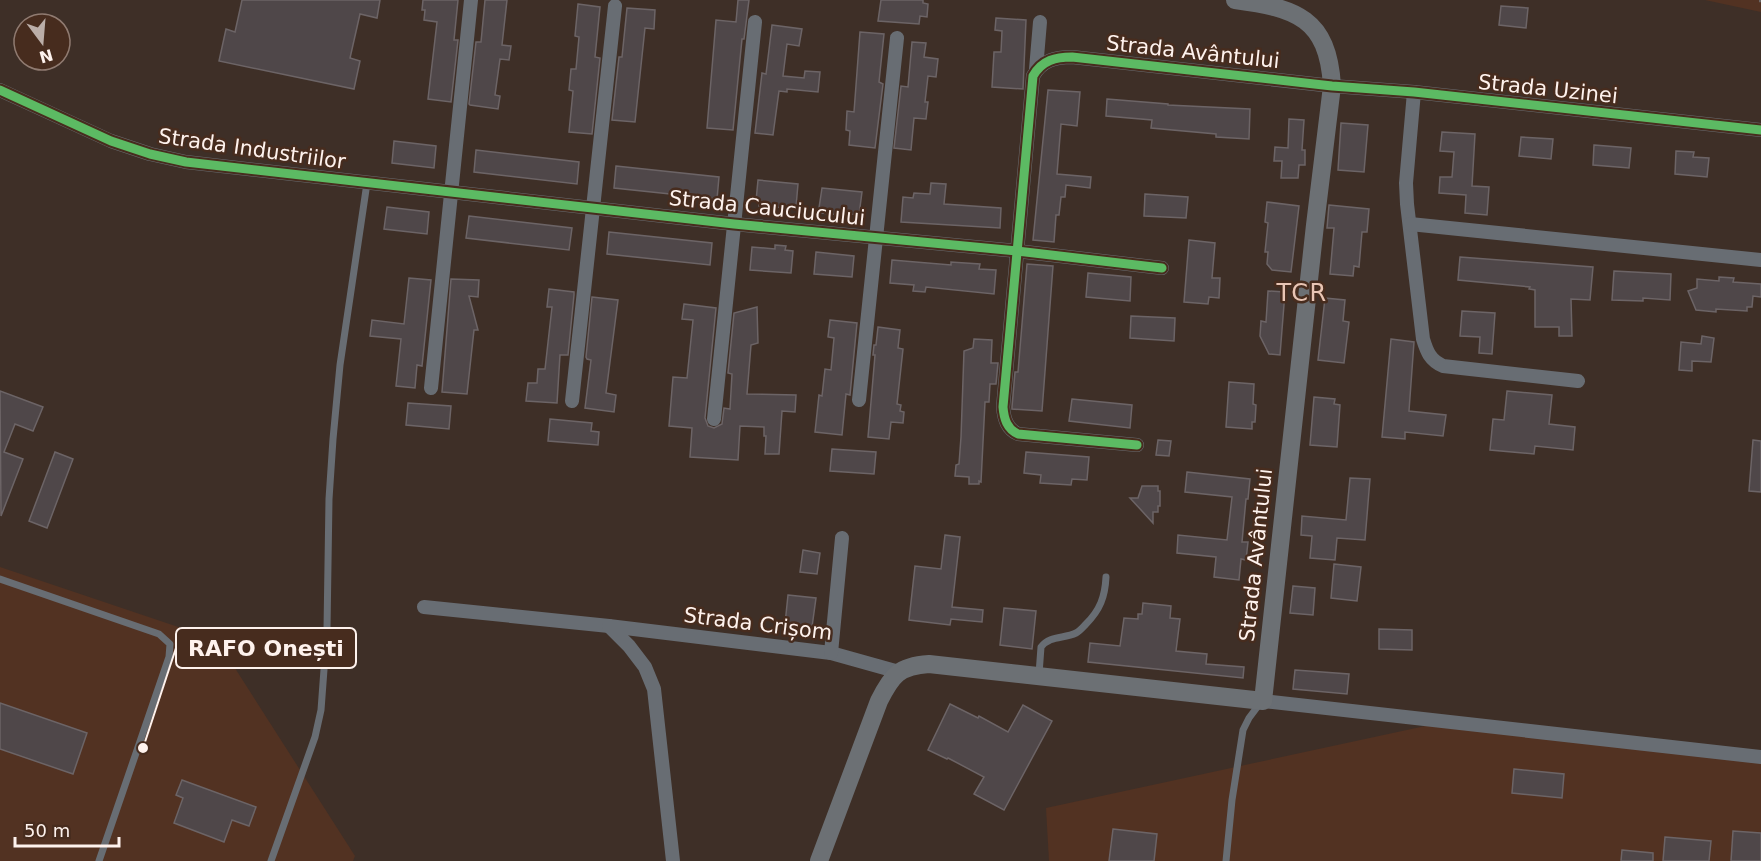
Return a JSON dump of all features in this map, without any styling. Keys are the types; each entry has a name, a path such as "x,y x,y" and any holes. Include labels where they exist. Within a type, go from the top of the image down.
{"main road":[{"path":"1235,0 1278,7 1298,14 1310,23 1323,42 1330,64 1332,86"},
{"name":"Strada Avântului","path":"1263,700 1332,86"},
{"path":"819,861 879,701 888,684 899,672 911,665 929,664 1263,700"}],"street":[{"path":"430,388 471,0"},
{"path":"572,401 615,6"},
{"path":"714,419 755,22"},
{"path":"1040,22 1017,251 1003,407 1004,418 1012,431 1018,434 1137,445"},
{"path":"859,400 897,38"},
{"name":"Strada Avântului","path":"1036,69 1051,59 1072,57 1332,86"},
{"name":"Strada Uzinei","path":"1332,86 1414,92 1761,130"},
{"name":"Strada Industriilor","path":"0,90 111,141 150,154 186,162 367,183"},
{"path":"1414,92 1407,204 1426,350 1435,363 1443,366 1578,381"},
{"name":"Strada Cauciucului","path":"367,183 1162,268"},
{"path":"1410,224 1761,260"},
{"path":"831,653 842,538"},
{"name":"Strada Crișom","path":"424,607 609,626 831,653 899,672"},
{"path":"609,626 629,646 645,667 654,689 673,861"},
{"path":"1263,700 1761,757"}],"lane":[{"path":"271,861 315,737 321,710 327,629 329,499 333,439 340,365 367,183"},
{"path":"1039,677 1041,647 1052,639 1076,633 1088,622 1101,605 1106,593 1107,577"},
{"path":"0,579 159,634 170,644 169,657 99,861"},
{"name":"Strada Avântului","path":"1226,861 1232,800 1243,730 1263,700"}],"shaded area":[{"path":"1705,0 1761,0 1761,12"},
{"path":"0,567 217,640 355,856 353,861 0,861"},
{"path":"1430,725 1761,760 1761,861 1049,861 1046,808"}],"building":[{"path":"242,0 380,0 377,18 360,14 350,58 360,61 354,89 219,61 226,29 235,32"},
{"path":"423,0 458,0 454,40 458,40 451,102 428,99 437,22 424,20"},
{"path":"485,0 507,0 502,45 511,46 509,60 500,59 495,95 500,96 498,109 469,104 476,42 481,42"},
{"path":"738,0 749,0 744,39 742,39 733,130 707,128 716,20 736,22"},
{"path":"881,0 923,0 923,3 928,4 927,17 920,16 919,24 878,21"},
{"path":"578,4 600,7 595,57 600,58 592,134 569,132 573,91 569,90 571,69 576,69 579,37 575,36"},
{"path":"1501,6 1528,8 1526,28 1499,25"},
{"path":"627,8 655,10 654,29 645,28 635,122 612,120"},
{"path":"996,18 1026,20 1023,89 992,87 994,52 1001,52 1002,31 995,30"},
{"path":"772,25 802,29 799,46 787,44 783,76 804,78 805,71 820,72 818,92 787,89 787,92 779,91 773,135 755,133 762,73 766,74"},
{"path":"860,32 884,34 879,82 883,84 875,148 849,145 850,131 846,130 847,111 854,112"},
{"path":"912,42 926,43 924,57 938,59 936,77 928,76 926,119 914,118 911,150 894,148 901,86 908,87"},
{"path":"1048,90 1080,92 1077,126 1061,124 1057,174 1091,177 1090,188 1066,185 1065,197 1061,197 1059,215 1056,215 1054,242 1033,240"},
{"path":"1107,99 1250,109 1249,139 1151,128 1152,120 1106,116"},
{"path":"1289,119 1304,120 1302,150 1305,150 1305,165 1299,165 1298,178 1281,178 1282,161 1274,161 1275,147 1288,148"},
{"path":"1341,123 1368,125 1364,172 1338,170"},
{"path":"1442,132 1475,134 1472,186 1489,187 1487,215 1465,213 1466,195 1439,193 1440,177 1452,177 1454,152 1440,151"},
{"path":"1521,137 1553,139 1551,159 1519,156"},
{"path":"394,141 436,146 434,168 392,163"},
{"path":"1594,145 1631,148 1629,168 1593,165"},
{"path":"476,150 579,162 577,184 474,172"},
{"path":"1676,151 1694,152 1693,157 1709,158 1707,177 1675,174"},
{"path":"616,166 719,177 717,199 614,188"},
{"path":"758,180 798,184 796,207 759,206 759,201 756,201"},
{"path":"931,183 946,184 944,204 1001,208 1000,228 901,222 903,197 913,198 914,193 930,194"},
{"path":"822,188 862,192 859,215 822,213 823,209 819,208"},
{"path":"1145,194 1188,197 1186,218 1144,216"},
{"path":"1267,202 1299,206 1291,272 1272,270 1267,264 1268,252 1265,252 1268,223 1265,222"},
{"path":"1329,205 1369,209 1367,232 1362,232 1359,267 1354,266 1353,276 1330,274 1334,228 1327,228"},
{"path":"387,207 429,212 427,234 384,229"},
{"path":"469,216 572,228 569,250 466,238"},
{"path":"609,232 712,243 710,265 607,254"},
{"path":"1189,240 1215,243 1212,278 1220,278 1219,298 1209,297 1208,304 1184,302"},
{"path":"775,245 786,246 785,250 793,251 791,273 750,270 752,247 775,249"},
{"path":"816,252 854,256 852,277 814,274"},
{"path":"1460,257 1593,267 1590,300 1571,299 1572,336 1559,336 1559,327 1535,327 1535,290 1529,289 1530,287 1458,280"},
{"path":"892,260 951,265 951,262 980,264 979,269 996,270 994,294 926,287 925,292 913,291 914,285 890,283"},
{"path":"1027,264 1053,266 1042,411 1012,409 1015,372 1018,372"},
{"path":"1614,271 1671,274 1670,300 1643,298 1643,301 1612,300"},
{"path":"1088,273 1131,277 1130,301 1086,297"},
{"path":"1719,277 1734,278 1733,282 1761,284 1761,297 1753,296 1752,307 1747,307 1747,311 1696,310 1688,291 1697,288 1697,279 1719,281"},
{"path":"409,278 431,280 422,366 417,365 415,388 396,386 401,339 370,336 372,320 404,324"},
{"path":"451,279 479,280 478,297 469,296 478,330 474,330 467,394 442,392"},
{"path":"549,289 574,292 568,355 560,355 557,403 526,401 528,383 537,383 538,369 545,369 552,307 547,307"},
{"path":"1268,291 1285,292 1280,355 1269,354 1260,336 1261,321 1266,322"},
{"path":"592,297 618,300 606,393 616,395 614,412 585,408 591,360 586,357"},
{"path":"1325,298 1345,300 1343,321 1349,322 1344,363 1318,360"},
{"path":"684,304 716,308 705,418 708,426 714,428 722,424 724,408 730,409 732,374 728,373 734,313 757,307 758,343 751,345 747,394 796,395 795,412 782,411 779,454 765,454 764,427 740,426 738,460 690,457 692,428 669,426 673,377 687,378 693,320 682,319"},
{"path":"1462,311 1495,313 1492,354 1479,353 1480,337 1460,336"},
{"path":"1131,316 1175,318 1174,341 1130,338"},
{"path":"830,320 857,323 850,395 846,394 842,435 815,432 819,395 822,396 825,369 831,370 834,338 828,337"},
{"path":"878,327 900,330 898,348 903,349 897,404 901,405 900,411 904,412 903,423 891,422 889,439 868,437 875,355 873,355"},
{"path":"1702,336 1714,338 1711,362 1692,361 1692,371 1679,370 1681,342 1701,344"},
{"path":"974,339 992,340 991,363 998,363 996,384 990,384 989,402 985,402 981,482 969,484 969,477 955,476 956,465 959,464 961,437 964,351 973,348"},
{"path":"1391,339 1414,342 1409,411 1446,415 1443,436 1405,432 1405,439 1382,437"},
{"path":"1229,382 1254,384 1253,404 1256,405 1255,422 1252,422 1252,429 1226,427"},
{"path":"0,391 43,407 33,431 15,424 4,452 23,459 1,516"},
{"path":"1507,391 1552,395 1549,424 1575,427 1573,450 1535,446 1534,454 1490,450 1493,419 1504,420"},
{"path":"1314,397 1335,399 1334,404 1340,405 1337,447 1310,445"},
{"path":"1072,399 1132,405 1130,428 1069,421"},
{"path":"408,403 451,406 449,429 406,425"},
{"path":"550,419 592,423 591,431 599,432 598,445 548,441"},
{"path":"1158,440 1171,441 1169,456 1156,455"},
{"path":"1753,440 1761,441 1761,492 1749,491"},
{"path":"832,449 876,452 874,474 830,471"},
{"path":"55,452 73,459 47,528 29,521"},
{"path":"1026,452 1089,457 1087,480 1072,479 1071,485 1040,483 1041,475 1024,473"},
{"path":"1187,472 1250,479 1242,542 1248,542 1246,560 1241,559 1239,580 1214,577 1216,557 1177,553 1178,535 1227,540 1232,497 1185,492"},
{"path":"1350,478 1370,479 1365,540 1337,538 1335,560 1310,558 1312,536 1301,535 1302,516 1346,520"},
{"path":"1142,486 1158,486 1158,491 1160,491 1160,506 1158,506 1158,512 1153,512 1153,523 1130,498 1138,498"},
{"path":"945,535 960,537 952,607 983,610 982,622 951,619 950,625 909,620 915,566 941,569"},
{"path":"803,550 820,553 817,574 800,572"},
{"path":"1334,564 1361,567 1357,601 1331,598"},
{"path":"1293,586 1315,588 1313,615 1290,613"},
{"path":"788,595 816,598 812,627 785,624"},
{"path":"1143,603 1171,606 1170,618 1180,619 1176,651 1207,654 1206,664 1244,667 1243,678 1088,662 1090,643 1120,646 1124,618 1138,619 1138,614 1142,614"},
{"path":"1004,608 1036,611 1032,649 1000,645"},
{"path":"1379,629 1412,630 1412,650 1379,649"},
{"path":"1295,670 1349,674 1347,694 1293,689"},
{"path":"0,703 87,733 73,774 0,749"},
{"path":"950,704 978,718 979,716 1008,732 1023,705 1052,721 1004,810 974,794 984,777 928,750"},
{"path":"1514,769 1564,774 1562,798 1512,793"},
{"path":"182,780 256,807 249,826 232,820 224,842 174,823 183,798 176,795"},
{"path":"1113,829 1157,834 1154,861 1109,861"},
{"path":"1733,831 1761,833 1761,861 1731,861"},
{"path":"1665,837 1711,841 1709,861 1663,861"},
{"path":"1622,850 1653,853 1653,861 1621,861"}],"cycle path":[{"path":"1137,445 1018,434 1009,426 1004,416 1033,76 1050,60 1072,57 1761,130"},
{"path":"0,90 111,141 150,154 186,162 734,224 1017,251 1162,268"}],"place":[{"name":"RAFO Onești","path":"143,748"}],"district":[{"name":"TCR","path":"1302,293"}]}
